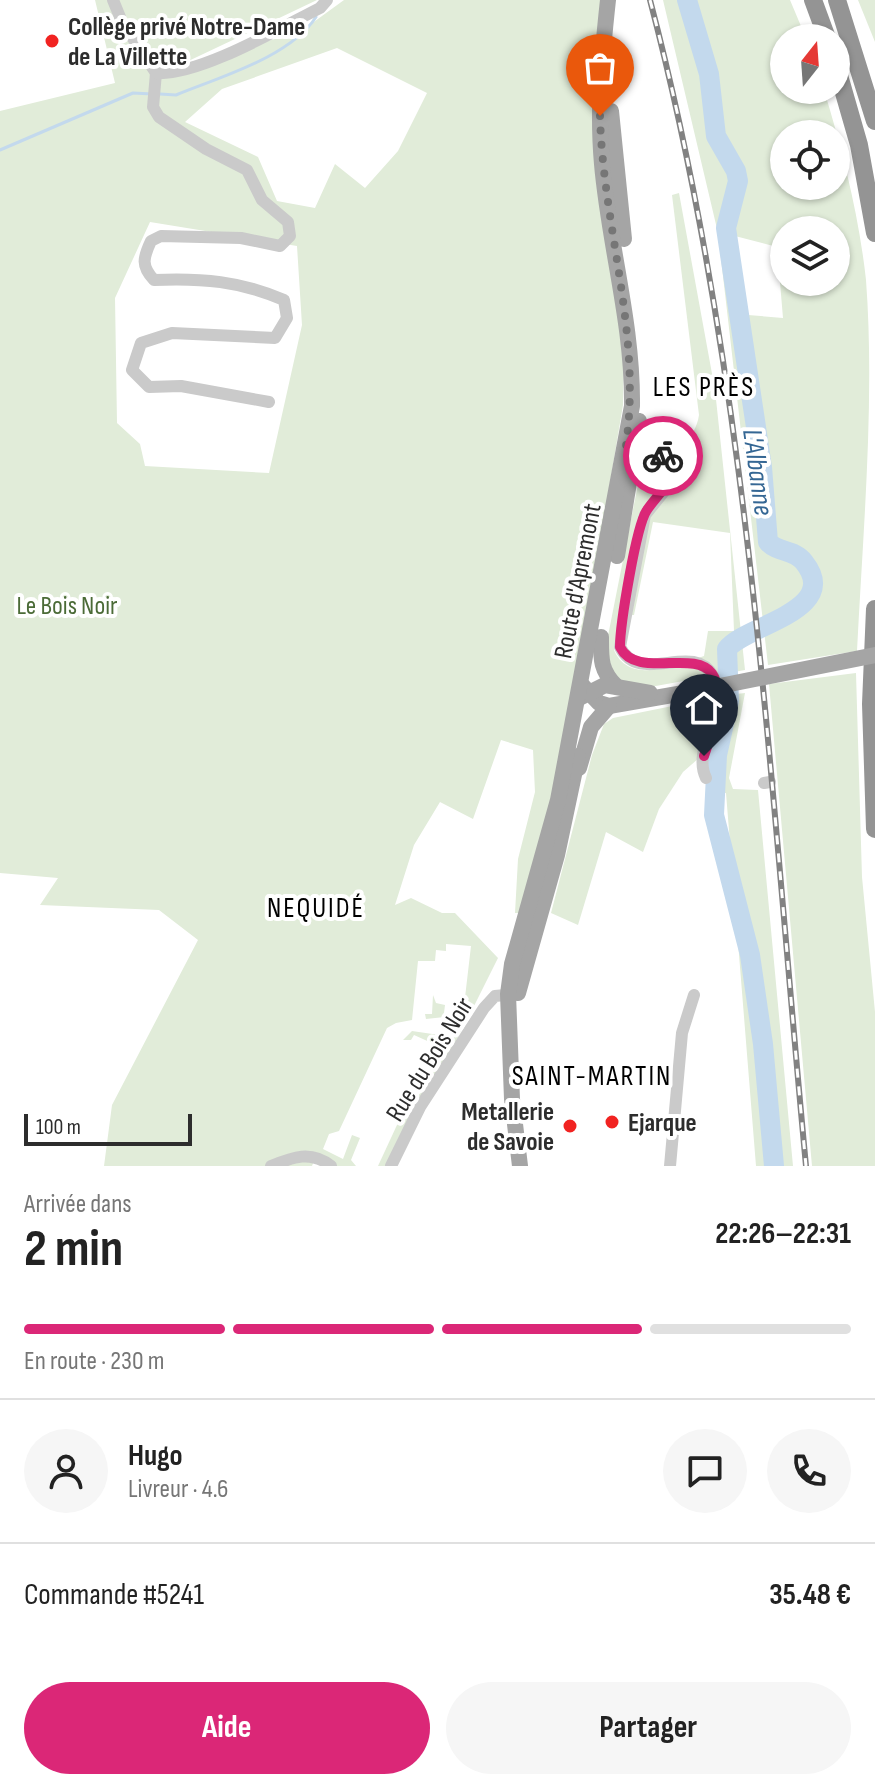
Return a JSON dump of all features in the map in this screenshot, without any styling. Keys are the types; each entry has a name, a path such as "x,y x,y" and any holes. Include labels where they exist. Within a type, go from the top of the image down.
{"highway":[{"path":"813,0 822,24"},
{"path":"837,0 875,121"},
{"path":"847,104 859,145 875,233"},
{"path":"875,609 871,704 875,829"}],"main road":[{"name":"Route d'Apremont","path":"521,1166 512,964 558,800 632,446 631,347 602,164 600,84 608,0"},
{"name":"Route d'Apremont","path":"513,994 570,803 583,691 601,637 632,446 639,348 614,165 611,118 616,0"},
{"path":"601,637 601,663 606,676 616,686"},
{"path":"583,691 609,706 875,655"},
{"path":"583,691 605,685 637,693 695,691"},
{"path":"570,803 591,727 609,706"}],"street":[{"path":"113,0 155,79 153,103 159,117 169,127 247,170 262,200 288,222 290,236 280,246 241,238 161,236 151,241 143,259 145,270 154,280 225,281 255,287 284,300 287,318 275,338 172,333 141,343 132,370 149,387 181,386 269,402"},
{"path":"155,79 250,43 320,8 327,0"},
{"path":"632,446 661,454 667,460 668,477 666,489 645,515 620,647 636,662 655,665 692,661 706,666 710,672 716,697 701,769 706,778"},
{"name":"Rue du Bois Noir","path":"391,1166 420,1107 469,1029 495,996 513,994"},
{"path":"670,1166 682,1033 694,995"},
{"path":"271,1166 313,1155 331,1166"}],"green space":[{"name":"Le Bois Noir","path":"95,0 317,0 180,65 300,32 344,0 603,0 593,95 624,350 623,405 571,715 523,913 515,913 518,859 535,792 533,750 501,740 473,819 440,802 414,845 395,905 411,898 442,913 455,913 498,958 473,1008 464,1006 471,946 446,944 446,951 436,950 435,961 418,961 412,1020 387,1028 339,1131 329,1134 323,1149 343,1159 352,1135 360,1138 351,1160 356,1166 336,1166 317,1153 312,1166 104,1166 112,1105 198,940 159,910 40,905 58,878 0,873 0,111 115,83","holes":["337,48 427,93 398,151 365,188 335,164 315,208 277,201 258,157 185,122 222,89","150,222 297,246 302,325 269,473 145,466 140,444 117,423 115,298"]},
{"path":"663,0 790,0 800,24 770,24 770,104 828,104 833,120 770,120 770,200 850,200 850,184 859,232 866,280 869,418 857,651 768,665 718,233"},
{"path":"858,0 875,0 875,42"},
{"path":"679,193 715,390 745,670 639,689 618,683 605,651 642,464 657,467 677,450 693,432 699,415 672,195","holes":["639,519 630,615 634,615 653,522 730,533 734,631 708,631 704,656 668,668 642,670 621,661 614,650"]},
{"path":"856,673 862,877 875,1012 875,1166 812,1166 769,684"},
{"path":"745,693 729,778 733,789 758,790 793,1166 756,1166 726,793 706,793 707,757 719,696"},
{"path":"712,698 699,758 683,772 659,809 643,852 606,832 578,925 551,913 592,755 604,724 613,718"},
{"path":"433,995 436,1003 445,1005 444,1013 463,1015 426,1019 425,1014 432,1014"},
{"path":"461,1025 460,1034 415,1109 412,1108 456,1026"},
{"path":"412,1031 446,1036 409,1107 406,1106 434,1044 414,1035 411,1040 403,1040"},
{"path":"403,1112 411,1116 387,1166 378,1166"}],"waterway":[{"name":"L'Albanne","path":"687,0 709,74 716,136 736,171 738,181 726,228 762,467 768,542 800,558 813,579 811,593 802,605 737,640 727,649 729,701 717,755 714,815 750,955 763,1044 774,1166"},
{"path":"160,94 176,95 272,55 289,44 316,17"},
{"path":"0,150 133,93 152,94"}],"railway":[{"path":"650,0 684,143 734,434 767,726 806,1166"}],"way so far":[{"path":"600,116 607,204 631,347 632,406 626,445 663,456"}],"place":[{"name":"Collège privé Notre-Dame de La Villette","path":"52,41"},
{"name":"Ejarque","path":"612,1122"},
{"name":"Metallerie de Savoie","path":"570,1126"}],"district":[{"name":"LES PRÈS","path":"704,386"},
{"name":"NEQUIDÉ","path":"316,907"},
{"name":"SAINT-MARTIN","path":"592,1075"}],"route":[{"path":"663,456 669,468 666,489 645,515 622,622 620,647 630,659 642,664 692,661 706,666 715,679 716,697 704,756"}]}
